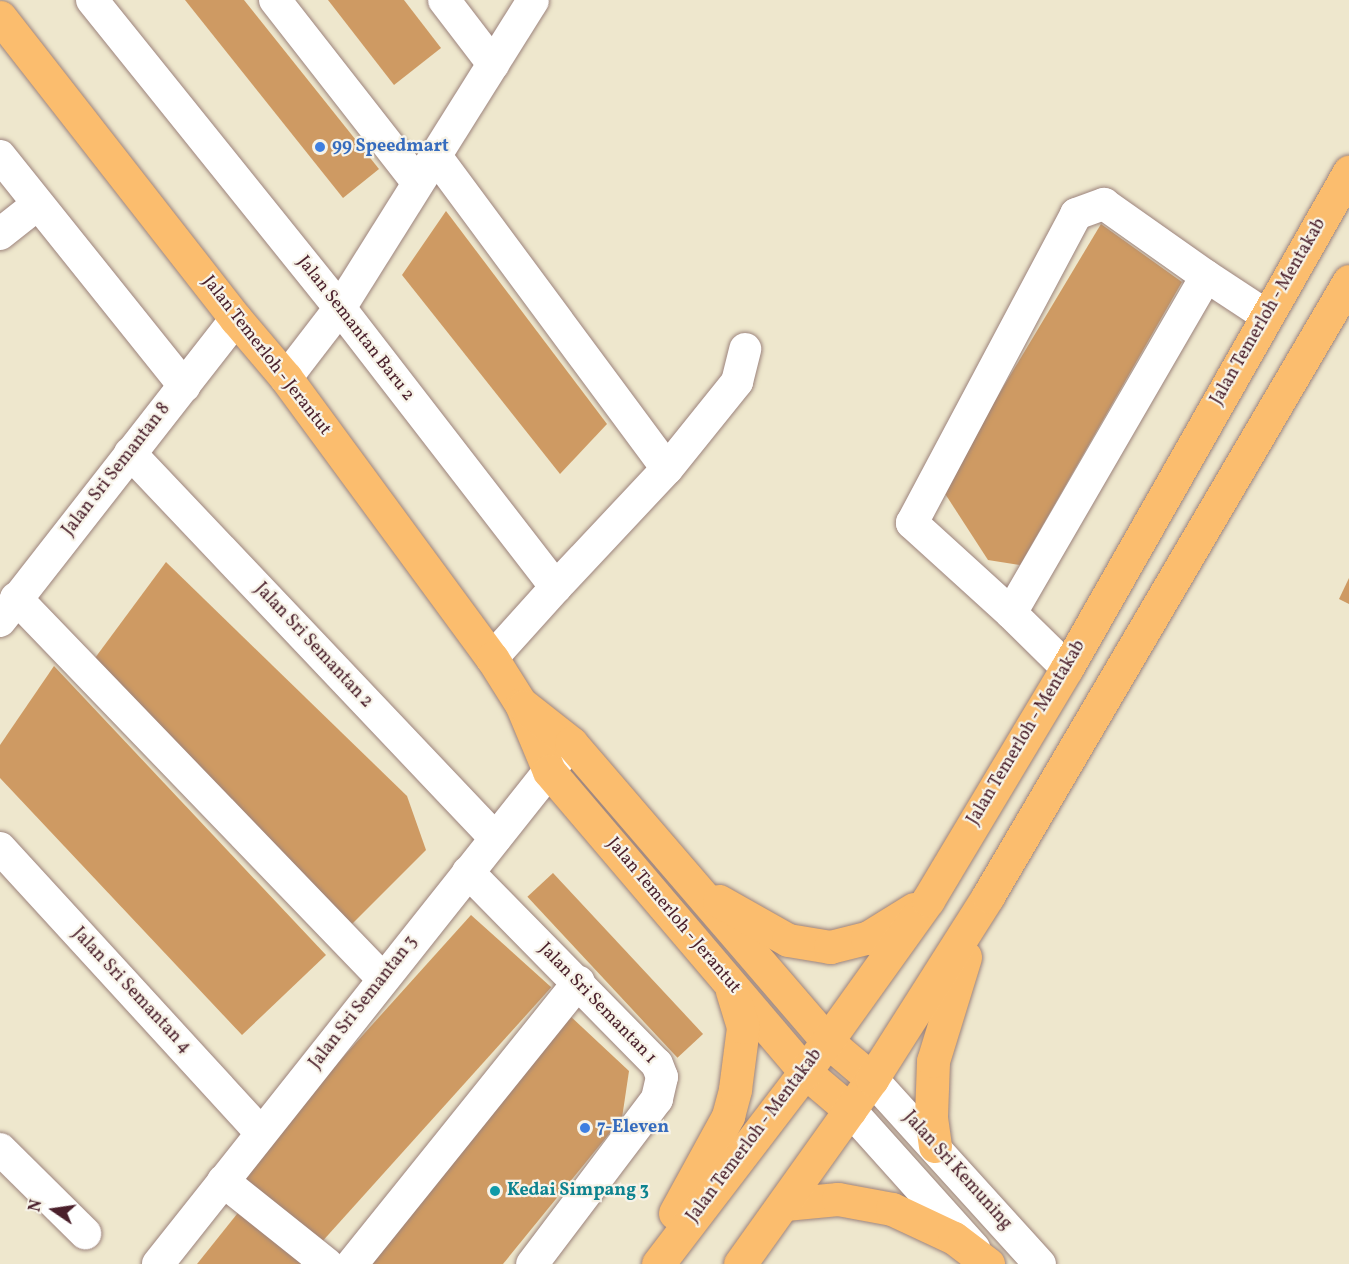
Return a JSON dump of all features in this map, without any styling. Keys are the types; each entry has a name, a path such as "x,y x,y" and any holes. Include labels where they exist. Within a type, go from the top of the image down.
{"main road":[{"name":"Jalan Temerloh - Jerantut","path":"0,17 236,319 286,378 492,658 521,704 549,771 805,1072 850,1110"},
{"name":"Jalan Temerloh - Mentakab","path":"658,1264 805,1072 928,900 1067,668 1349,172"},
{"path":"740,1264 785,1204 872,1078 988,896 1349,281"},
{"name":"Jalan Temerloh - Jerantut","path":"521,704 571,743 827,1041 872,1078"},
{"path":"694,886 788,940 830,947 867,938 928,900"},
{"path":"936,1146 931,1116 933,1061 943,1018 988,896"},
{"path":"645,1264 712,1146 735,1089 743,1027 728,981"},
{"path":"785,1204 838,1199 892,1209 954,1238 988,1264"}],"street":[{"name":"Jalan Semantan Baru 2","path":"92,0 340,308 556,587"},
{"path":"275,0 418,183"},
{"path":"444,0 493,64"},
{"path":"286,378 340,308 533,0"},
{"path":"435,155 667,469"},
{"path":"0,156 184,386"},
{"path":"0,234 38,204"},
{"path":"1067,668 1011,613 912,523 1076,214 1104,204 1267,316"},
{"path":"1011,613 1206,276"},
{"name":"Jalan Sri Semantan 8","path":"8,609 236,319"},
{"path":"492,658 667,469 737,382 745,349"},
{"name":"Jalan Sri Semantan 2","path":"130,453 495,838"},
{"path":"8,609 383,979"},
{"name":"Jalan Sri Semantan 3","path":"158,1264 571,743"},
{"name":"Jalan Sri Semantan 4","path":"0,848 261,1133"},
{"name":"Jalan Sri Semantan 1","path":"468,872 579,982 657,1064 662,1077 657,1099 532,1264"},
{"path":"352,1264 579,982"},
{"name":"Jalan Sri Kemuning","path":"872,1078 936,1146 1040,1264"},
{"path":"850,1110 988,1264"},
{"path":"0,1149 85,1233"},
{"path":"223,1181 327,1264"}],"building":[{"path":"185,0 244,0 379,169 343,198"},
{"path":"328,0 404,0 441,48 394,85"},
{"path":"446,211 607,424 560,474 402,275"},
{"path":"1101,224 1182,282 1020,565 988,560 942,489"},
{"path":"166,562 407,796 426,850 352,924 95,658"},
{"path":"1349,578 1349,604 1339,599"},
{"path":"54,666 326,955 242,1035 0,778 0,745"},
{"path":"553,873 703,1034 677,1058 527,897"},
{"path":"471,915 551,987 318,1247 237,1174"},
{"name":"Kedai Simpang 3","path":"568,1014 629,1071 622,1118 503,1264 371,1264"},
{"path":"241,1209 307,1264 197,1264"}],"place":[{"name":"99 Speedmart","path":"320,147"},
{"name":"7-Eleven","path":"585,1128"},
{"name":"Kedai Simpang 3","path":"495,1191"}]}
